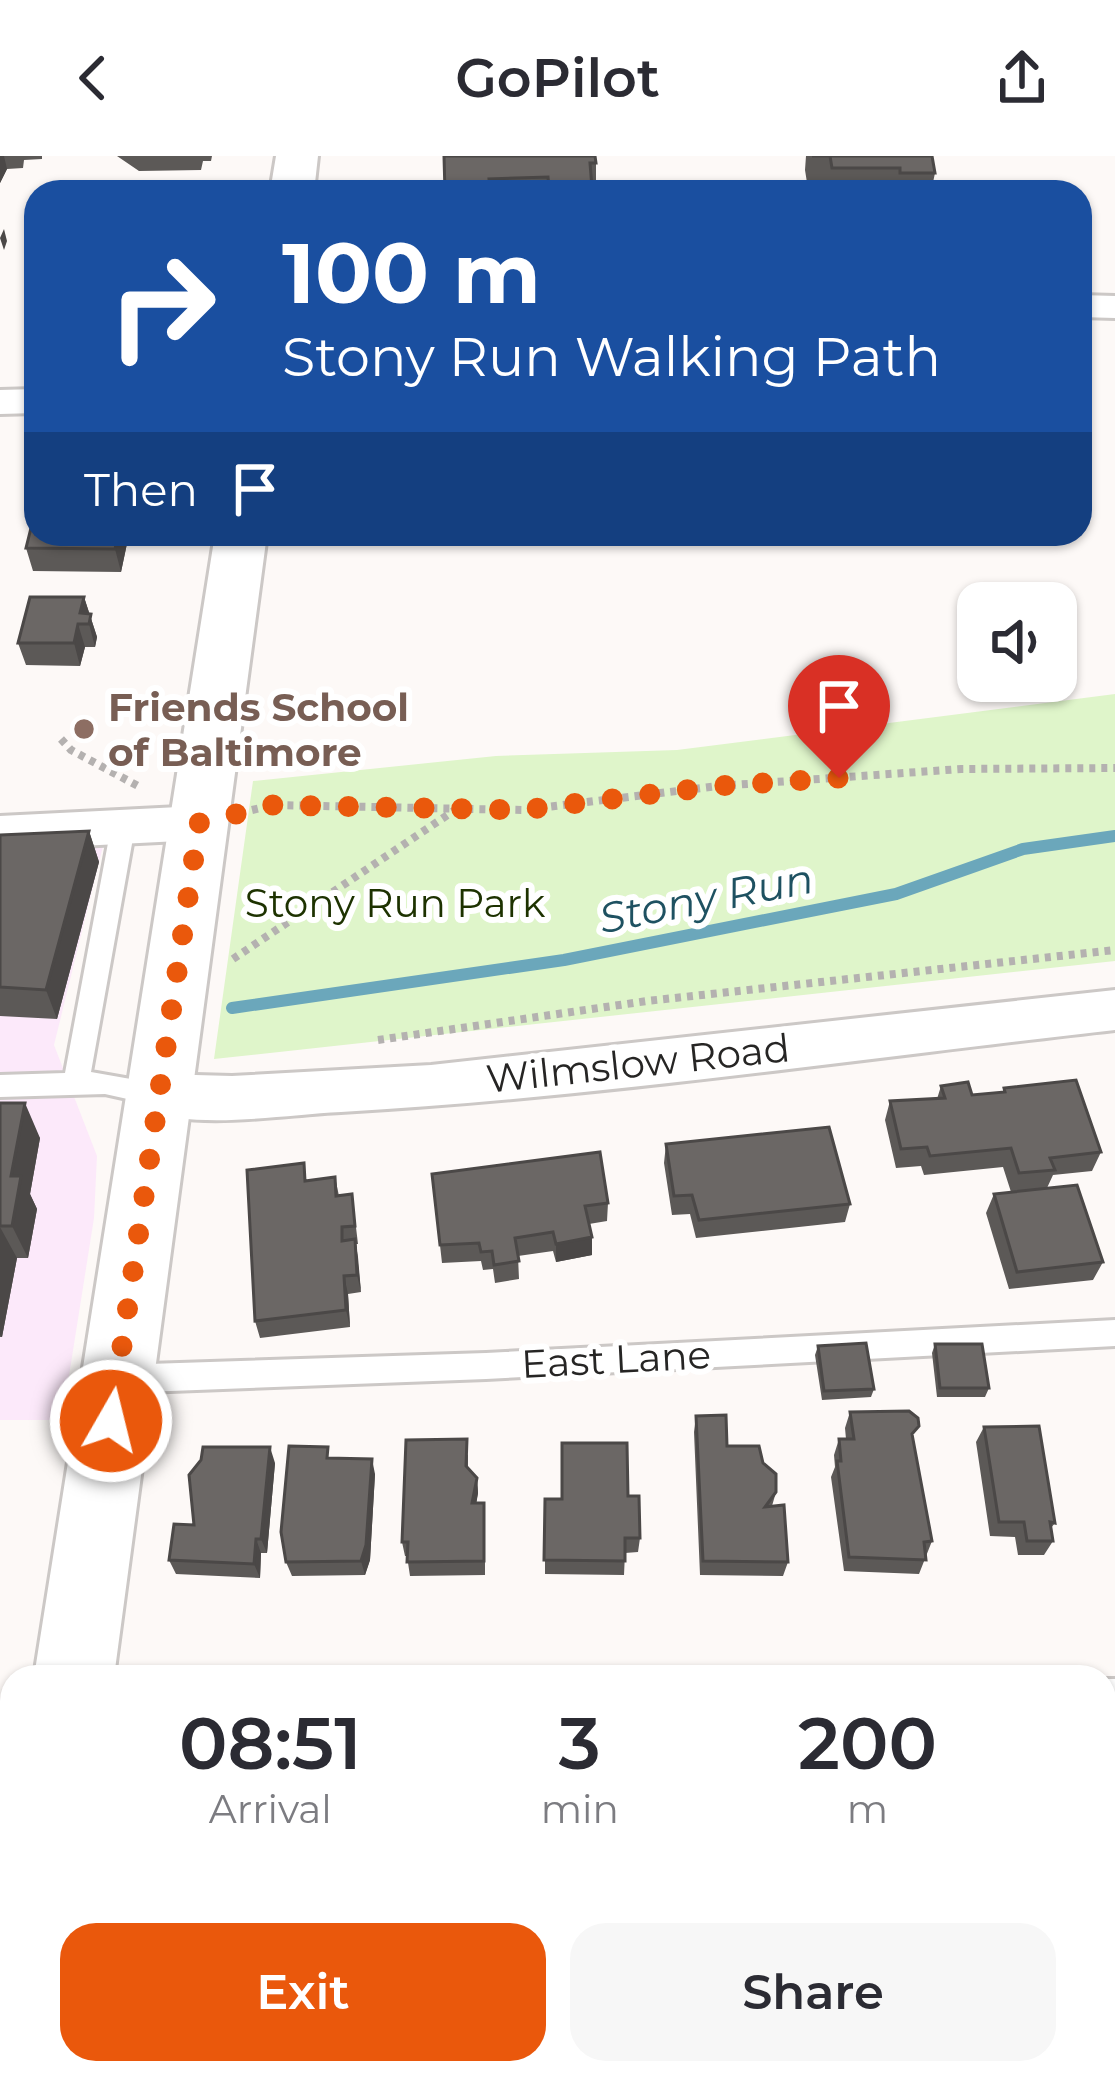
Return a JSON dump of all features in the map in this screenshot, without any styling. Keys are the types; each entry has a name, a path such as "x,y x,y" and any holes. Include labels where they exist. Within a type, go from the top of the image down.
{"street":[{"path":"76,1665 159,1095 157,814 237,546"},
{"path":"0,833 157,814"},
{"name":"Wilmslow Road","path":"159,1095 232,1097 431,1086 1115,1010"}],"lane":[{"path":"76,1084 157,814"},
{"path":"0,1086 105,1083 159,1095"},
{"name":"East Lane","path":"118,1379 486,1366 1115,1333"}],"path":[{"path":"61,739 157,814 273,805 522,810 718,786 961,769 1115,768"},
{"path":"214,972 456,809"},
{"path":"355,1044 647,1001 1115,950"}],"shaded area":[{"path":"103,846 54,1045 97,1156 94,1218 62,1420 0,1420 0,852"}],"green space":[{"name":"Stony Run Park","path":"1115,694 1115,961 214,1059 253,781 496,756 677,750"}],"building":[{"path":"444,156 595,156 596,163 590,163 591,180 445,180"},
{"path":"830,156 932,156 935,173 832,168"},
{"path":"26,546 116,546 115,549"},
{"path":"30,597 84,597 80,613 91,614 89,624 78,624 74,643 18,643"},
{"path":"89,831 46,990 0,987 0,835"},
{"path":"1076,1080 1101,1152 1050,1158 1055,1170 1019,1173 1011,1148 930,1156 927,1147 901,1149 890,1101 945,1098 941,1086 968,1082 972,1095"},
{"path":"0,1103 25,1103 11,1176 21,1176 12,1226 0,1226"},
{"path":"829,1127 850,1204 699,1220 692,1195 674,1196 666,1144"},
{"path":"600,1152 608,1203 585,1206 592,1237 556,1244 553,1232 515,1238 519,1261 494,1265 492,1251 481,1252 479,1243 440,1245 432,1174"},
{"path":"304,1163 305,1181 335,1177 336,1196 352,1194 355,1226 342,1227 342,1241 355,1239 357,1275 344,1276 346,1310 255,1321 247,1170"},
{"path":"1077,1185 1103,1262 1017,1272 994,1194"},
{"path":"866,1343 874,1389 824,1391 818,1346"},
{"path":"935,1344 982,1344 989,1388 940,1388"},
{"path":"909,1411 918,1418 919,1426 912,1434 932,1541 924,1542 926,1560 849,1557 837,1461 841,1461 839,1439 854,1439 850,1412"},
{"path":"726,1415 727,1446 759,1446 763,1463 776,1474 776,1492 765,1507 784,1505 788,1562 703,1561 696,1416"},
{"path":"1039,1426 1055,1523 1050,1522 1053,1541 1027,1541 1024,1522 999,1522 984,1427"},
{"path":"467,1439 466,1466 477,1478 472,1503 484,1503 484,1561 407,1562 408,1542 402,1542 406,1440"},
{"path":"562,1443 627,1443 628,1496 639,1496 640,1538 625,1538 625,1561 544,1560 545,1499 562,1499"},
{"path":"289,1446 328,1447 327,1458 372,1459 361,1561 286,1562 281,1532"},
{"path":"203,1447 270,1447 254,1564 169,1560 174,1524 194,1525 189,1475 201,1460"}],"waterway":[{"name":"Stony Run","path":"232,1008 564,960 896,894 1023,849 1115,836"}],"place":[{"name":"Friends School of Baltimore","path":"84,729"}],"route":[{"path":"111,1421 199,823 273,805 522,810 718,786 839,778"}]}
